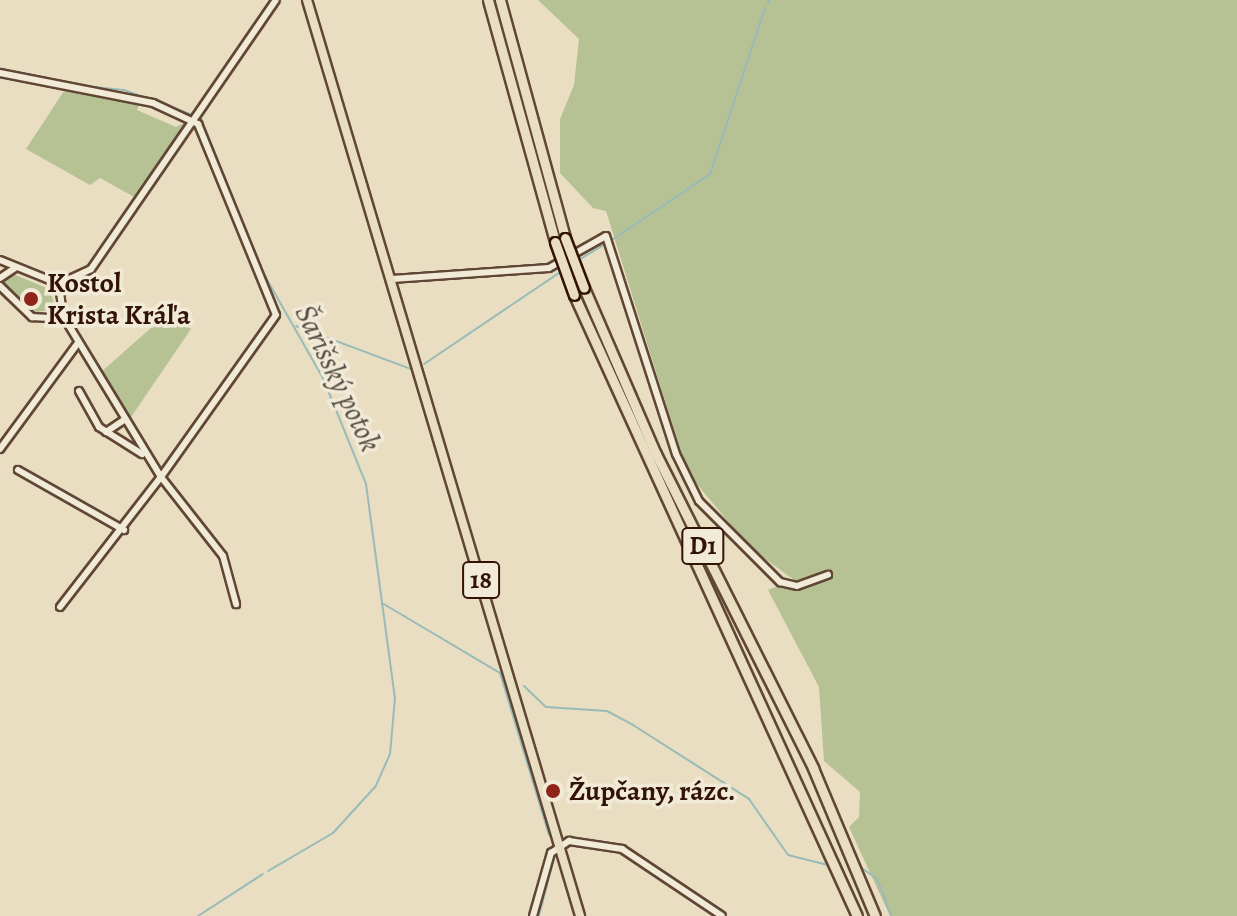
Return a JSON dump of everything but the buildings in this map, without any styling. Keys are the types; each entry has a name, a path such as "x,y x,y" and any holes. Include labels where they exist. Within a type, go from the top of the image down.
{"highway":[{"name":"D1","path":"488,0 555,242 574,295 813,809 857,916"},
{"name":"D1","path":"500,0 565,238 584,288 656,454 828,802 875,916"}],"main road":[{"name":"18","path":"307,0 580,916"}],"street":[{"path":"0,260 59,284 85,274 107,250 276,0"},
{"path":"0,73 148,102 195,121 217,161 276,315 124,530 60,607"},
{"path":"392,279 549,268 606,236 676,454 699,501 780,582 797,586 828,575"},
{"path":"0,278 15,268"},
{"path":"59,284 60,309 78,343 125,419 142,454 223,556 236,604"},
{"path":"0,286 32,317 49,318 60,309"},
{"path":"0,449 78,343"},
{"path":"79,391 106,432 142,454"},
{"path":"106,432 125,419"},
{"path":"18,470 124,530"},
{"path":"533,916 559,842 622,849 722,916"}],"green space":[{"path":"538,0 1237,0 1237,916 890,916 849,827 859,817 860,792 824,761 819,687 768,590 794,580 749,547 687,472 606,211 593,208 560,173 560,119 574,85 579,39"},
{"path":"64,91 140,102 137,110 176,127 186,122 136,198 100,178 90,185 26,149"},
{"path":"13,274 49,289 56,309 30,313 0,284"},
{"path":"169,312 191,329 129,420 100,373"}],"waterway":[{"path":"613,239 710,174 765,8"},
{"name":"Šarišský potok","path":"0,68 14,73"},
{"name":"Šarišský potok","path":"83,86 124,90 201,118 252,248"},
{"path":"577,261 605,244"},
{"name":"Šarišský potok","path":"261,269 323,378 366,484 395,698 390,754 375,787 333,833 268,871"},
{"path":"424,364 562,271"},
{"path":"296,326 411,369"},
{"path":"382,603 500,673 549,835"},
{"path":"524,686 546,707 607,711 633,725 749,799 788,855 828,865"},
{"path":"539,916 554,857"},
{"path":"859,866 877,879 891,916"},
{"name":"Šarišský potok","path":"198,916 263,874"}],"place":[{"name":"Kostol Krista Kráľa","path":"31,299"},
{"name":"Župčany, rázc.","path":"553,791"}]}
